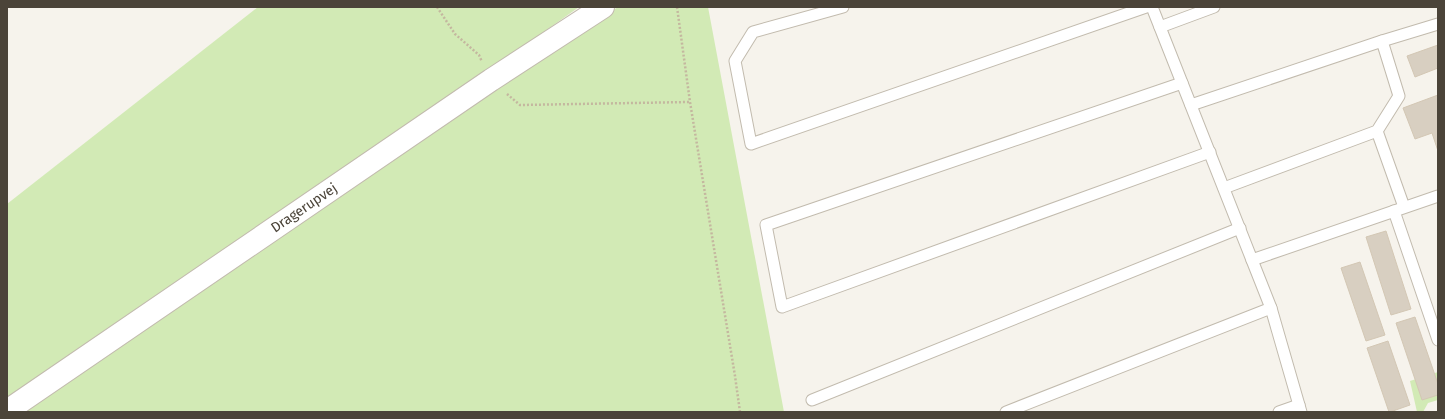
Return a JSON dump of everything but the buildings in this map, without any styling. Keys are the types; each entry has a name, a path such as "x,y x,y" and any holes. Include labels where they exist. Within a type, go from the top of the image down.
{"street":[{"name":"Dragerupvej","path":"7,411 491,80 603,7"}],"lane":[{"path":"843,7 752,32 735,61 751,144 1146,7"},
{"path":"1152,7 1271,308 1300,408 1279,412"},
{"path":"1160,28 1214,7"},
{"path":"1191,105 1382,41 1438,24"},
{"path":"1224,188 1377,130 1399,96 1382,41"},
{"path":"1182,83 766,225 782,307 1210,152"},
{"path":"1377,130 1438,340"},
{"path":"1252,260 1438,196"},
{"path":"812,400 1240,228"},
{"path":"1006,412 1271,308"}],"path":[{"path":"437,7 455,34 479,54 491,80 520,105 690,102"},
{"path":"676,7 740,412"}],"green space":[{"path":"258,7 579,7 456,94 7,400 7,204"},
{"path":"618,7 708,7 784,412 22,412 565,40"},
{"path":"1438,372 1438,400 1428,403 1423,412 1417,412 1410,381"}]}
